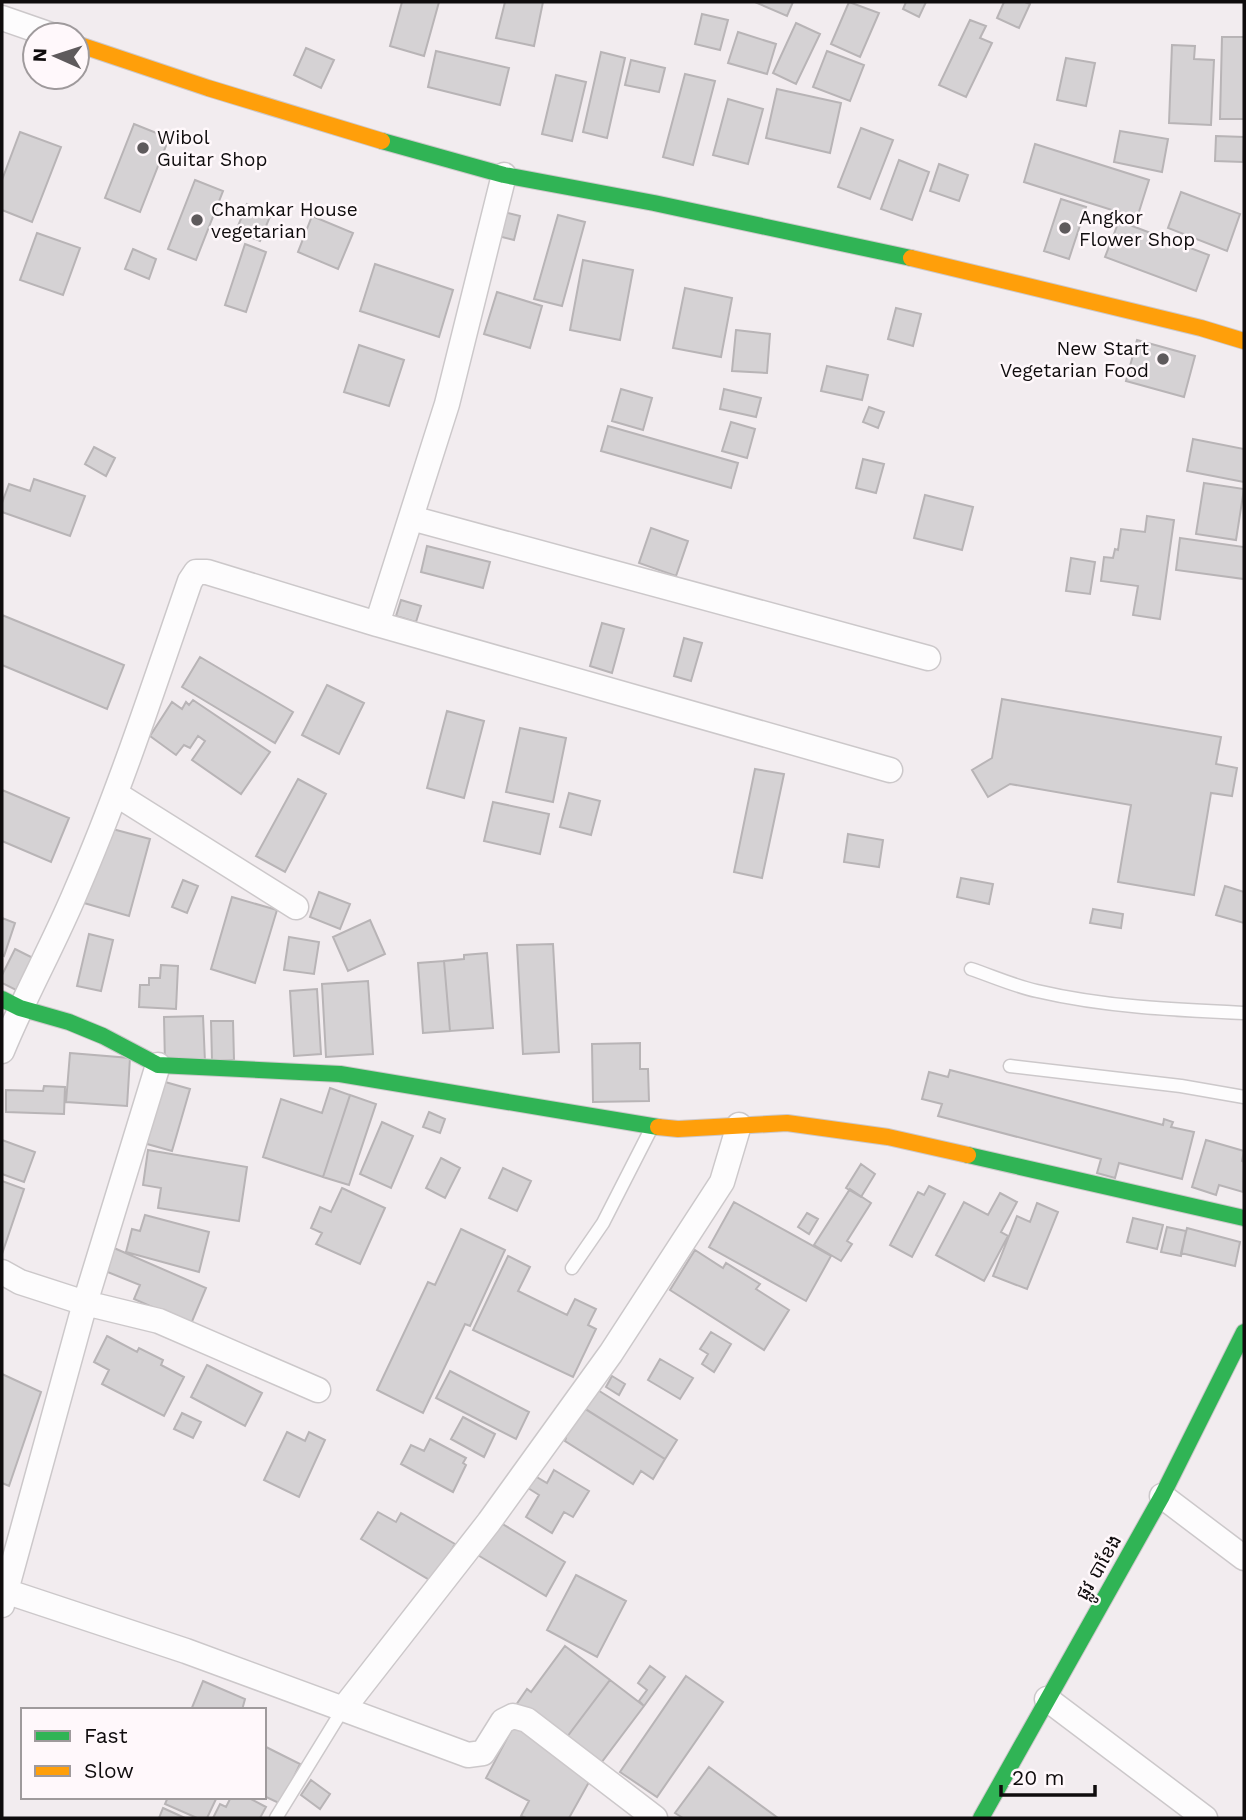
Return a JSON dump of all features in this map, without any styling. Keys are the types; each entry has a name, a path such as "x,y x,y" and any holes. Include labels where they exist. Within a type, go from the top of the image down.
{"street":[{"path":"2,18 21,25"},
{"path":"91,49 324,125 504,175 654,202 920,260 1201,328 1244,341"},
{"path":"377,625 447,404 504,175"},
{"path":"411,518 928,658"},
{"path":"2,1051 11,1003 57,936 116,794 190,581 196,572 207,572 377,625 890,770"},
{"path":"116,794 296,907"},
{"path":"11,1003 103,1036 158,1065 340,1074 652,1127 678,1129 787,1123 888,1137 1244,1218"},
{"path":"158,1065 85,1303 4,1599 161,1642 468,1755 483,1753 503,1721 513,1716 527,1720 655,1818"},
{"path":"343,1709 489,1522 611,1353 722,1182 739,1125"},
{"path":"2,1272 20,1282 85,1303 159,1321 318,1390"},
{"name":"ផ្លូវ បាខែង","path":"981,1818 1162,1496 1244,1332"},
{"path":"1162,1496 1244,1558"},
{"path":"1047,1699 1205,1818"}],"lane":[{"path":"971,969 1047,993 1143,1008 1244,1013"},
{"path":"1010,1066 1181,1086 1244,1097"},
{"path":"572,1268 603,1223 652,1127"},
{"path":"276,1818 343,1709"}],"building":[{"path":"402,2 439,2 424,56 390,46"},
{"path":"505,2 543,2 534,46 496,38"},
{"path":"755,2 793,2 787,16"},
{"path":"849,2 879,13 860,57 831,44"},
{"path":"906,2 926,2 919,17 903,9"},
{"path":"1004,2 1030,4 1019,28 997,18"},
{"path":"702,14 728,20 720,50 695,44"},
{"path":"970,20 986,26 980,38 992,43 966,97 939,85"},
{"path":"796,23 820,34 796,84 773,73"},
{"path":"738,32 776,44 767,74 728,63"},
{"path":"1222,37 1244,37 1244,119 1220,119"},
{"path":"1172,45 1195,46 1194,59 1214,60 1211,125 1169,123"},
{"path":"306,48 334,60 321,88 294,75"},
{"path":"436,51 509,68 500,105 428,87"},
{"path":"827,51 864,65 850,101 813,87"},
{"path":"601,52 625,58 607,138 583,132"},
{"path":"1066,58 1095,63 1086,106 1057,100"},
{"path":"631,60 665,68 659,92 625,85"},
{"path":"685,74 715,81 693,165 663,157"},
{"path":"556,75 586,82 572,141 542,134"},
{"path":"777,89 841,103 830,153 766,138"},
{"path":"728,99 763,109 748,164 713,155"},
{"path":"134,124 169,138 140,212 105,198"},
{"path":"861,128 893,140 870,199 838,187"},
{"path":"1120,131 1168,139 1162,172 1114,162"},
{"path":"20,132 61,147 32,222 2,210 2,180"},
{"path":"1216,136 1244,137 1243,162 1215,161"},
{"path":"1035,144 1149,180 1137,218 1024,182"},
{"path":"899,160 929,172 912,220 881,209"},
{"path":"939,164 968,175 959,201 930,191"},
{"path":"195,180 223,191 196,260 168,249"},
{"path":"1181,192 1240,214 1227,251 1168,228"},
{"path":"1061,199 1086,207 1069,259 1044,251"},
{"path":"247,204 271,214 260,241 236,231"},
{"path":"500,211 520,216 514,240 494,235"},
{"path":"558,215 585,222 562,306 534,299"},
{"path":"312,216 353,233 338,269 298,252"},
{"path":"1119,221 1209,255 1196,291 1105,257"},
{"path":"37,233 80,248 63,295 20,280"},
{"path":"245,244 266,252 246,312 225,305"},
{"path":"133,249 156,259 149,279 125,269"},
{"path":"583,260 633,270 620,340 570,330"},
{"path":"375,264 453,290 439,337 360,311"},
{"path":"685,288 732,298 721,357 673,348"},
{"path":"497,292 542,306 530,348 484,334"},
{"path":"896,308 921,314 913,346 888,339"},
{"path":"736,330 770,334 767,373 732,371"},
{"path":"1137,340 1195,356 1184,397 1126,381"},
{"path":"359,345 404,360 389,406 344,392"},
{"path":"827,366 868,375 862,400 821,391"},
{"path":"621,389 652,398 643,430 612,421"},
{"path":"724,389 761,398 756,417 720,409"},
{"path":"869,407 884,412 878,428 863,422"},
{"path":"731,422 755,429 747,458 722,451"},
{"path":"608,426 738,463 731,488 601,451"},
{"path":"1193,439 1244,449 1244,482 1187,471"},
{"path":"94,447 115,458 106,476 85,464"},
{"path":"863,459 884,464 876,493 856,488"},
{"path":"34,479 85,496 70,536 2,512 2,503 9,484 30,491"},
{"path":"1204,483 1244,489 1236,540 1196,534"},
{"path":"925,495 973,507 962,550 914,538"},
{"path":"1147,516 1174,520 1160,619 1133,615 1138,586 1101,581 1104,557 1113,558 1115,549 1118,550 1121,529 1145,532"},
{"path":"651,528 688,541 676,576 639,563"},
{"path":"1180,538 1244,547 1244,579 1176,570"},
{"path":"427,546 490,562 483,588 421,572"},
{"path":"1071,558 1095,562 1090,594 1066,591"},
{"path":"401,600 421,606 416,622 396,616"},
{"path":"2,615 124,665 107,709 2,665"},
{"path":"602,623 624,629 612,673 590,666"},
{"path":"684,638 702,643 691,681 674,676"},
{"path":"200,657 293,712 275,743 182,687"},
{"path":"327,685 364,703 339,754 302,735"},
{"path":"1002,699 1221,737 1216,764 1237,768 1232,796 1211,793 1194,895 1118,882 1131,805 1010,784 988,797 972,770 992,758"},
{"path":"193,700 270,752 241,794 192,760 205,741 198,736 190,748 184,745 176,755 150,736 172,702 182,709 186,702 189,705"},
{"path":"447,711 484,721 464,798 427,788"},
{"path":"520,728 566,738 553,802 506,792"},
{"path":"755,769 784,774 762,878 734,872"},
{"path":"298,779 326,794 285,872 256,856"},
{"path":"2,790 69,818 51,862 2,841"},
{"path":"569,793 600,801 591,835 560,827"},
{"path":"493,802 549,814 540,854 484,841"},
{"path":"105,827 150,839 129,916 84,903"},
{"path":"848,834 883,840 879,867 844,862"},
{"path":"961,878 993,884 989,904 957,897"},
{"path":"183,880 198,886 187,913 172,907"},
{"path":"1225,886 1244,892 1244,923 1216,915"},
{"path":"319,892 350,904 340,929 310,917"},
{"path":"232,897 277,910 255,983 211,969"},
{"path":"1093,909 1123,914 1121,928 1090,923"},
{"path":"2,918 15,923 4,956 2,955"},
{"path":"370,920 385,954 348,971 333,937"},
{"path":"89,934 113,940 101,991 77,986"},
{"path":"289,937 319,942 314,974 284,970"},
{"path":"553,944 559,1052 523,1054 517,945"},
{"path":"15,949 37,960 20,992 2,983 2,975"},
{"path":"487,953 493,1028 450,1031 444,961 464,959 464,955"},
{"path":"444,961 450,1031 423,1033 418,963"},
{"path":"161,965 178,966 176,1009 139,1007 140,985 149,985 149,978 160,978"},
{"path":"368,981 373,1054 326,1057 322,984"},
{"path":"317,989 321,1054 294,1056 290,991"},
{"path":"203,1016 205,1062 165,1063 164,1017"},
{"path":"211,1021 233,1021 234,1060 212,1060"},
{"path":"640,1043 640,1069 648,1069 649,1101 593,1102 592,1044"},
{"path":"70,1053 130,1058 127,1106 66,1102"},
{"path":"950,1070 1163,1125 1164,1119 1173,1122 1171,1127 1194,1132 1182,1179 1119,1163 1115,1178 1097,1173 1101,1159 938,1116 942,1104 922,1099 929,1072 948,1077"},
{"path":"158,1080 190,1089 172,1151 140,1142"},
{"path":"44,1086 65,1087 64,1114 6,1112 6,1090 43,1091"},
{"path":"330,1088 350,1095 323,1177 263,1157 281,1099 322,1113"},
{"path":"350,1095 376,1104 349,1185 323,1177"},
{"path":"429,1112 445,1119 440,1133 423,1127"},
{"path":"382,1122 413,1136 391,1188 360,1174"},
{"path":"2,1140 35,1152 24,1182 2,1174"},
{"path":"1206,1140 1244,1151 1243,1192 1219,1185 1216,1195 1192,1187"},
{"path":"148,1150 247,1167 239,1221 158,1208 161,1188 143,1185"},
{"path":"441,1158 460,1168 445,1198 426,1188"},
{"path":"861,1164 875,1174 861,1197 846,1188"},
{"path":"503,1168 531,1181 517,1211 489,1198"},
{"path":"2,1181 24,1189 2,1254"},
{"path":"929,1186 945,1194 912,1257 890,1245 918,1192 924,1195"},
{"path":"342,1188 385,1208 360,1264 316,1244 322,1233 311,1228 320,1207 331,1212"},
{"path":"850,1189 871,1203 847,1241 852,1244 841,1261 814,1245"},
{"path":"1000,1193 1017,1202 1001,1232 1008,1236 984,1281 936,1255 964,1202 988,1215"},
{"path":"734,1202 831,1256 806,1301 709,1247"},
{"path":"1037,1203 1058,1212 1027,1289 993,1276 1017,1216 1030,1222"},
{"path":"807,1213 818,1219 809,1234 798,1227"},
{"path":"145,1215 209,1232 199,1272 126,1252 132,1229 140,1231"},
{"path":"1133,1218 1163,1225 1157,1249 1127,1242"},
{"path":"1167,1227 1186,1231 1181,1256 1161,1252"},
{"path":"1187,1228 1240,1242 1235,1266 1181,1253"},
{"path":"461,1229 505,1250 470,1326 465,1324 423,1413 377,1390 428,1282 435,1285"},
{"path":"114,1248 206,1288 191,1324 134,1299 140,1285 105,1271"},
{"path":"695,1250 723,1268 726,1263 760,1284 756,1289 789,1310 764,1350 670,1290"},
{"path":"508,1256 530,1267 518,1291 567,1315 575,1299 596,1309 588,1325 596,1329 573,1377 473,1330"},
{"path":"711,1332 731,1344 714,1372 702,1364 708,1354 700,1349"},
{"path":"107,1336 137,1352 139,1348 163,1360 161,1365 184,1377 164,1416 102,1384 109,1370 94,1362"},
{"path":"660,1359 693,1378 680,1399 648,1380"},
{"path":"207,1365 262,1393 245,1426 191,1397"},
{"path":"450,1371 529,1412 516,1439 436,1398"},
{"path":"2,1374 41,1392 9,1486 2,1483"},
{"path":"612,1376 625,1384 619,1395 606,1387"},
{"path":"593,1387 677,1440 665,1459 581,1406"},
{"path":"585,1409 665,1459 653,1479 641,1471 633,1484 565,1441 566,1438 560,1435"},
{"path":"182,1413 201,1422 193,1438 174,1429"},
{"path":"463,1417 495,1434 484,1457 451,1439"},
{"path":"287,1432 305,1441 309,1432 325,1440 299,1497 264,1480"},
{"path":"430,1439 466,1458 463,1463 466,1465 453,1492 401,1464 411,1445 424,1451"},
{"path":"554,1470 589,1491 573,1517 564,1512 552,1533 526,1517 539,1495 528,1488 535,1476 547,1483"},
{"path":"378,1512 396,1522 401,1513 455,1544 433,1582 361,1539"},
{"path":"496,1520 565,1562 546,1596 476,1554"},
{"path":"576,1575 626,1601 597,1657 547,1630"},
{"path":"565,1646 610,1680 567,1737 516,1705 527,1689 531,1692"},
{"path":"650,1666 665,1677 644,1706 639,1701 647,1690 638,1683"},
{"path":"686,1676 723,1702 657,1797 620,1772"},
{"path":"610,1680 644,1706 601,1763 567,1737"},
{"path":"203,1681 245,1699 243,1708 192,1708"},
{"path":"514,1725 589,1782 569,1818 521,1816 529,1801 486,1778"},
{"path":"266,1747 300,1764 281,1804 266,1797"},
{"path":"709,1767 778,1818 683,1818 675,1813"},
{"path":"311,1780 330,1794 320,1809 301,1795"},
{"path":"167,1799 216,1799 207,1818 197,1818 165,1804"},
{"path":"230,1799 251,1799 266,1807 260,1818 213,1818 220,1804 226,1807"},
{"path":"163,1808 185,1818 159,1818"}],"traffic: fast":[{"path":"382,141 504,175 654,203 911,258"},
{"path":"2,999 20,1008 69,1022 103,1036 158,1065 340,1074 658,1127"},
{"path":"968,1155 1244,1218"},
{"path":"981,1818 1162,1496 1244,1332"}],"traffic: slow":[{"path":"91,49 382,141"},
{"path":"911,258 1201,328 1244,341"},
{"path":"658,1127 678,1129 787,1123 888,1137 968,1155"}],"place":[{"name":"Wibol Guitar Shop","path":"143,148"},
{"name":"Chamkar House vegetarian","path":"197,220"},
{"name":"Angkor Flower Shop","path":"1065,228"},
{"name":"New Start Vegetarian Food","path":"1163,359"}]}
